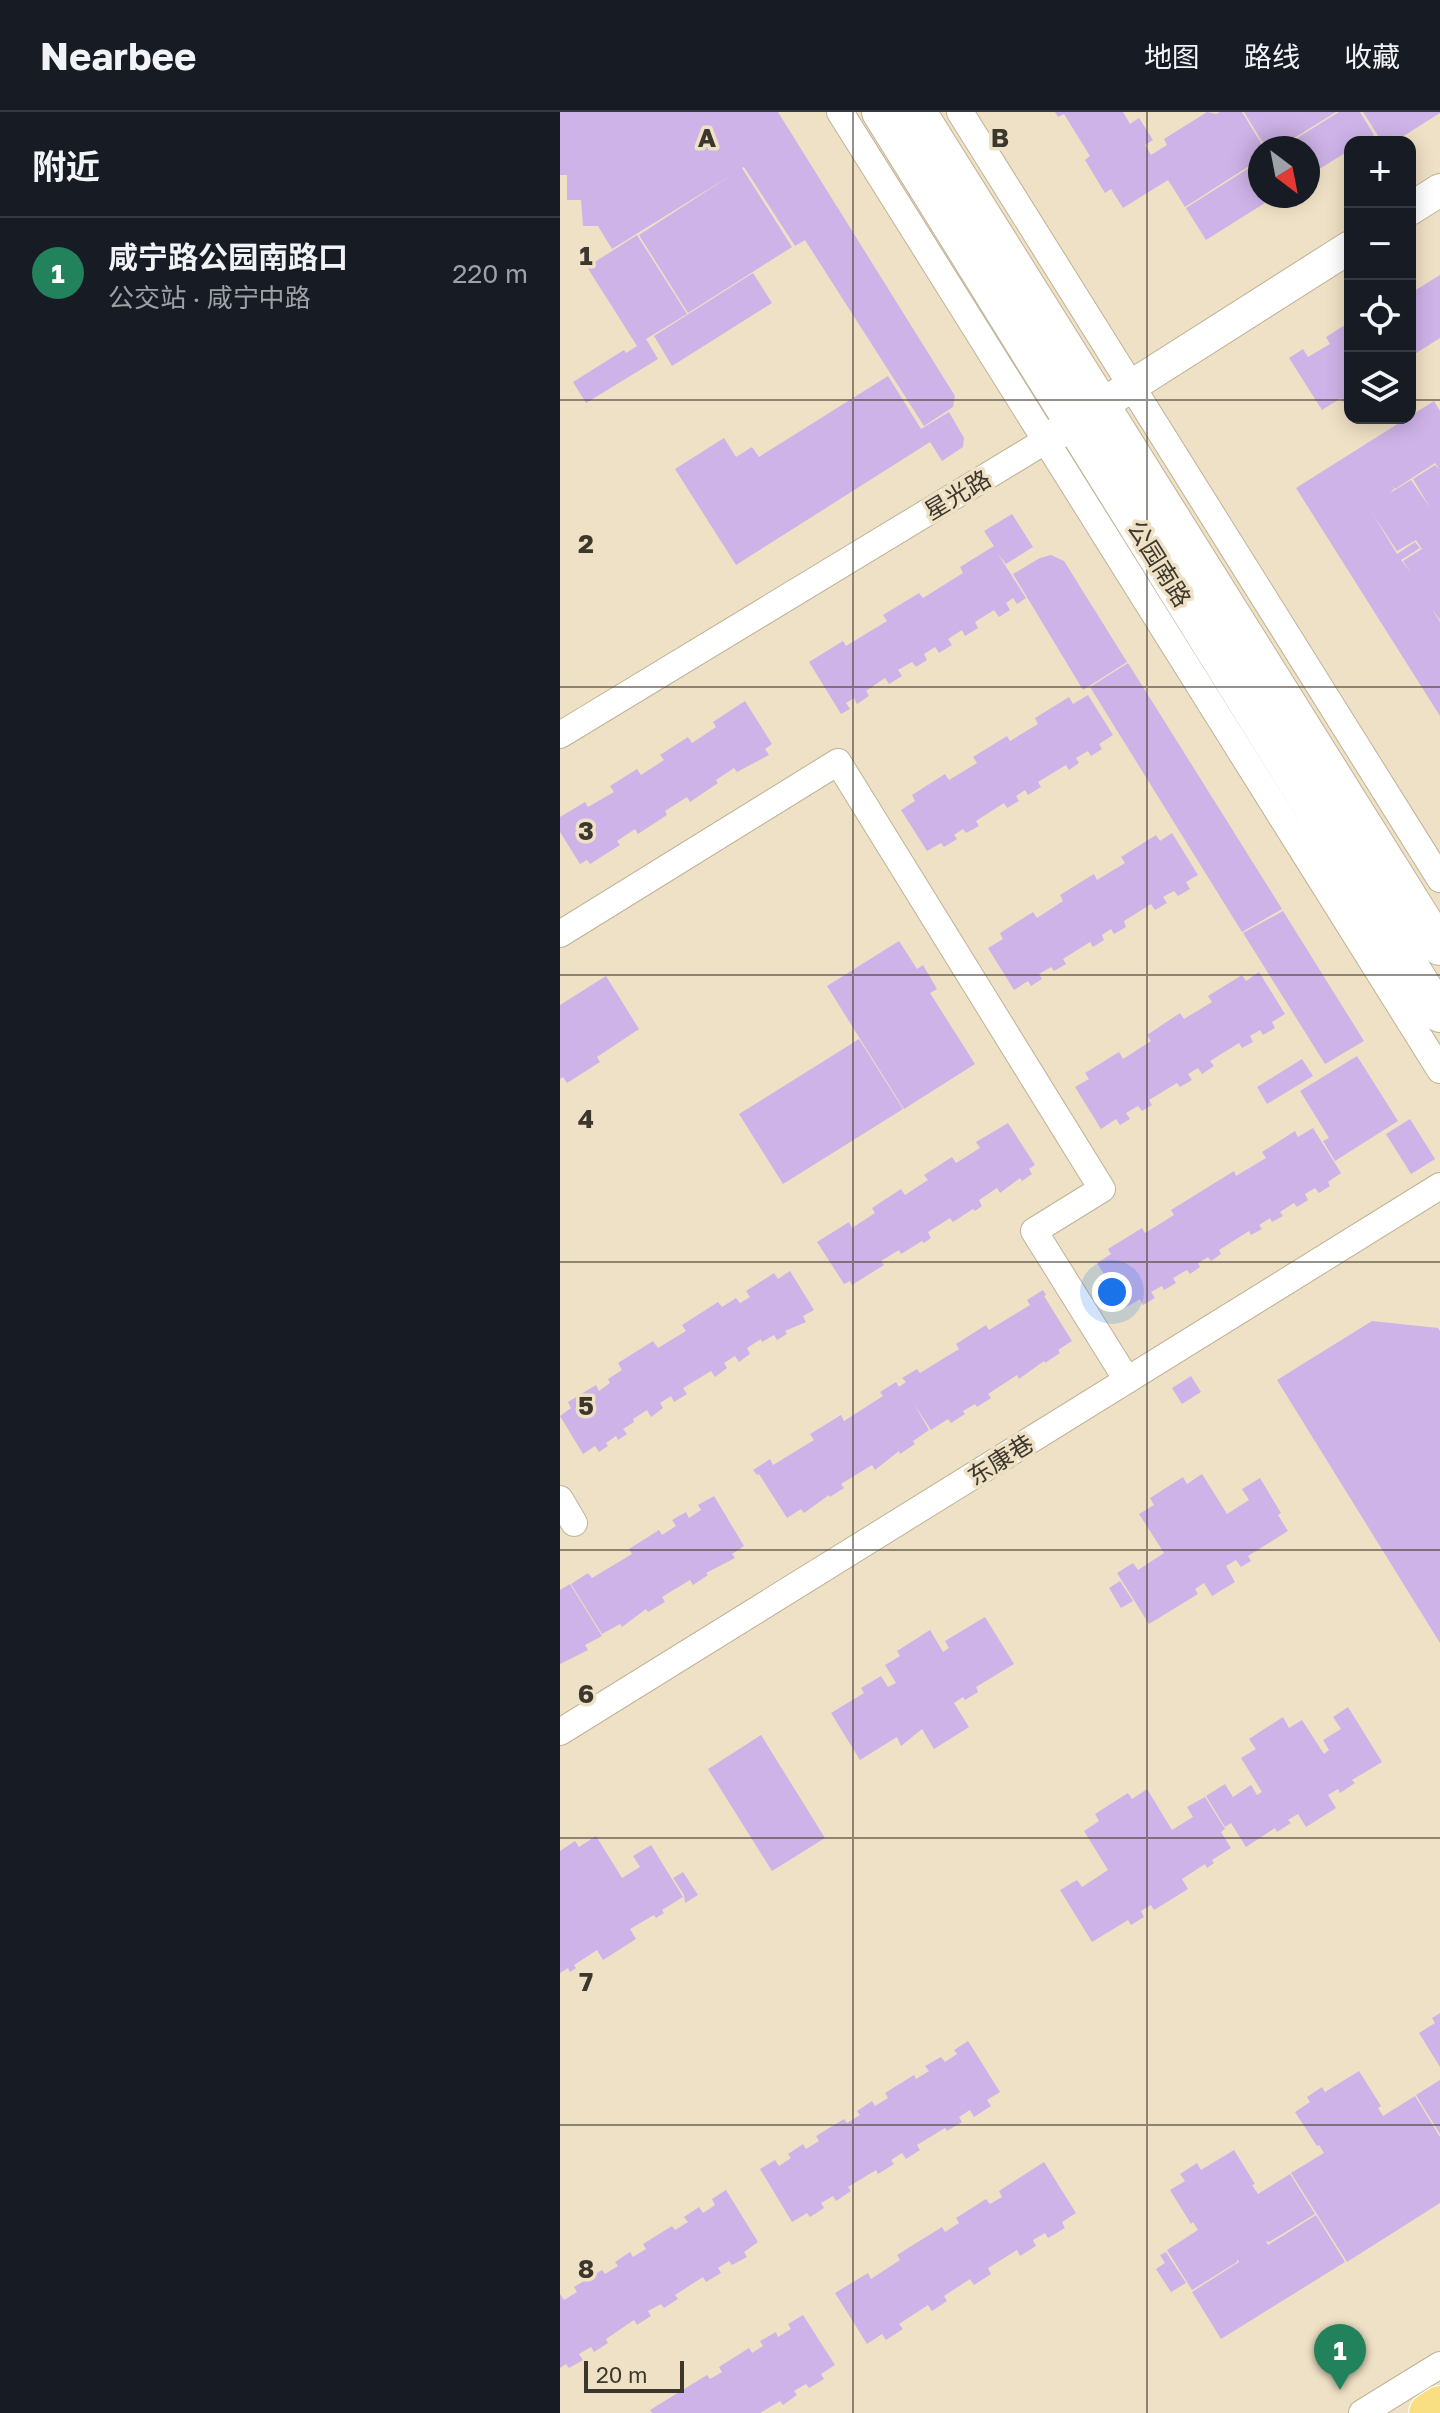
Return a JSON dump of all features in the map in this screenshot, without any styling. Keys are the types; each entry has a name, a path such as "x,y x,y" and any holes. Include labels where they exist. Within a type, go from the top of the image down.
{"main road":[{"name":"公园南路","path":"880,112 1440,1014"},
{"name":"公园南路","path":"918,112 1072,423 1440,947"},
{"path":"1429,2413 1440,2406"}],"street":[{"path":"840,112 1072,423 1440,1070"},
{"path":"960,112 1440,879"},
{"path":"1412,208 1440,190"},
{"name":"星光路","path":"560,735 1072,423 1344,251"},
{"path":"560,934 838,762 1102,1189 1034,1231 1127,1380"},
{"name":"东康巷","path":"560,1732 1440,1186"},
{"path":"560,1499 574,1523"},
{"path":"1362,2413 1440,2365"}],"building":[{"path":"560,112 778,112 955,396 953,407 924,426 805,240 795,246 744,167 792,247 688,313 639,235 733,174 612,249 598,226 583,226 581,200 567,200 567,175 560,175"},
{"path":"1055,112 1123,112 1130,124 1139,118 1153,140 1145,145 1151,155 1167,145 1164,139 1207,112 1242,112 1257,136 1248,136 1248,167 1185,207 1168,180 1123,208 1111,189 1105,193 1085,160 1090,156 1064,114 1058,117"},
{"path":"1244,112 1336,112 1297,136 1259,136"},
{"path":"1339,112 1360,112 1374,135 1344,136 1344,154 1320,169 1320,136 1300,136"},
{"path":"1363,112 1440,112 1404,136 1378,136"},
{"path":"1248,169 1248,208 1257,208 1206,240 1186,208"},
{"path":"637,235 687,314 646,339 658,359 586,403 573,382 624,350 626,353 637,346 587,267"},
{"path":"753,273 772,303 672,366 654,336"},
{"path":"1440,275 1440,338 1416,353 1416,352 1416,290"},
{"path":"1344,326 1344,401 1341,398 1322,410 1289,358 1303,349 1308,357 1330,344 1326,337"},
{"path":"888,376 921,429 949,412 964,438 963,447 942,461 930,442 736,565 675,469 724,438 736,457 752,447 759,457"},
{"path":"1434,401 1440,411 1440,470 1440,620 1432,609 1440,622 1440,716 1296,488 1398,424 1416,424 1416,412","holes":["1435,463 1440,470 1435,465 1413,479 1431,509 1411,480 1390,493 1393,486 1395,489","1371,511 1397,551 1416,540 1422,549 1403,561 1412,574 1401,560 1420,548 1415,542 1397,554"]},
{"path":"1012,514 1033,547 1006,564 998,554 1026,598 1017,604 1013,598 1006,603 1010,610 999,617 994,610 975,622 978,628 965,636 962,630 948,639 952,645 939,653 935,647 924,654 927,660 916,667 912,662 898,670 902,676 889,684 885,678 866,691 869,696 857,704 854,698 846,703 850,709 841,714 809,662 843,641 846,646 887,621 883,615 919,593 923,598 963,573 960,567 994,546 984,531"},
{"path":"1051,555 1064,561 1127,662 1083,690 1013,574"},
{"path":"1128,663 1282,909 1242,932 1090,687"},
{"path":"1088,695 1113,735 1099,744 1102,749 1091,756 1088,751 1076,758 1079,763 1069,770 1066,765 1038,782 1041,787 1028,795 1025,790 1016,796 1019,801 1007,808 1004,803 976,821 979,826 966,833 963,829 954,835 957,839 944,847 941,843 927,851 901,810 915,801 912,795 945,774 949,780 977,763 973,757 1007,736 1010,741 1038,724 1035,718 1069,697 1073,704"},
{"path":"745,701 772,744 765,749 769,755 737,772 734,768 690,802 687,797 638,834 635,829 617,841 620,845 590,864 587,860 580,864 560,832 560,817 585,802 588,807 614,792 610,786 637,769 641,775 664,760 660,755 688,737 692,743 716,727 713,722"},
{"path":"1172,833 1198,875 1186,882 1190,889 1178,896 1174,891 1163,897 1167,903 1155,910 1151,904 1124,921 1126,927 1114,934 1111,929 1102,935 1104,940 1093,947 1090,942 1063,959 1066,964 1039,974 1042,979 1031,986 1028,981 1014,990 988,948 1003,939 1000,933 1033,912 1037,918 1063,901 1060,895 1094,874 1097,880 1125,863 1121,857 1156,835 1160,841"},
{"path":"1283,911 1364,1041 1325,1064 1243,933"},
{"path":"899,941 917,969 923,965 937,989 930,993 975,1064 904,1109 827,986"},
{"path":"1259,972 1285,1014 1272,1022 1275,1028 1263,1035 1260,1030 1250,1036 1253,1042 1242,1048 1239,1043 1210,1061 1214,1066 1202,1074 1198,1068 1188,1074 1192,1080 1180,1087 1177,1083 1149,1100 1152,1105 1142,1111 1138,1106 1126,1113 1130,1119 1120,1125 1116,1119 1101,1129 1075,1087 1089,1079 1085,1073 1119,1052 1123,1059 1151,1041 1147,1035 1180,1013 1184,1019 1212,1002 1208,996 1242,975 1246,981"},
{"path":"606,976 639,1029 597,1057 600,1062 567,1083 563,1077 560,1079 560,1005"},
{"path":"859,1039 903,1109 783,1184 739,1114"},
{"path":"1357,1056 1398,1121 1335,1161 1323,1141 1329,1138 1300,1091"},
{"path":"1302,1059 1313,1076 1267,1104 1257,1087"},
{"path":"1410,1119 1435,1159 1411,1174 1386,1134"},
{"path":"1008,1123 1035,1165 1029,1169 1032,1174 1022,1181 1020,1178 1000,1193 997,1188 979,1200 982,1206 975,1211 973,1209 953,1222 950,1218 928,1232 931,1238 924,1243 922,1241 901,1254 899,1250 881,1261 884,1265 852,1285 850,1281 844,1284 817,1242 849,1222 852,1228 875,1213 872,1208 901,1189 905,1195 928,1180 924,1175 952,1157 956,1163 980,1148 976,1142"},
{"path":"1313,1128 1341,1173 1328,1182 1330,1186 1319,1193 1315,1188 1305,1194 1308,1200 1297,1207 1294,1203 1280,1212 1283,1216 1272,1222 1270,1218 1259,1225 1262,1229 1251,1235 1249,1231 1219,1250 1221,1254 1211,1261 1208,1257 1198,1263 1200,1267 1190,1274 1187,1270 1173,1278 1176,1283 1164,1290 1162,1286 1151,1292 1155,1298 1143,1305 1140,1299 1125,1308 1097,1263 1111,1254 1108,1249 1142,1228 1145,1233 1174,1215 1171,1210 1234,1171 1236,1176 1266,1158 1262,1152 1295,1131 1298,1137"},
{"path":"790,1271 814,1310 803,1316 806,1322 785,1331 787,1334 777,1340 774,1335 762,1342 761,1339 747,1348 750,1354 739,1362 735,1356 724,1363 727,1368 715,1377 711,1371 683,1388 687,1394 674,1402 671,1396 660,1403 663,1408 651,1417 647,1410 633,1419 634,1422 623,1429 627,1434 618,1440 616,1436 599,1452 595,1446 583,1454 560,1416 571,1408 568,1402 596,1385 599,1391 610,1383 608,1379 622,1370 618,1363 653,1341 658,1348 686,1331 682,1325 718,1302 722,1307 736,1298 740,1303 750,1297 746,1291 774,1273 778,1279"},
{"path":"1043,1290 1072,1341 1058,1350 1060,1353 1019,1379 1017,1375 988,1394 991,1398 963,1411 965,1414 951,1423 948,1419 931,1430 914,1404 929,1430 913,1441 915,1444 900,1454 899,1451 875,1470 872,1465 841,1484 844,1488 804,1513 801,1509 787,1518 759,1474 753,1470 770,1459 773,1465 814,1440 810,1434 841,1415 844,1421 883,1396 880,1392 896,1382 899,1387 906,1382 902,1378 917,1369 920,1373 959,1349 956,1344 986,1325 989,1330 1030,1305 1027,1300"},
{"path":"1372,1321 1438,1328 1440,1331 1440,1643 1277,1380"},
{"path":"1191,1376 1201,1392 1182,1404 1172,1388"},
{"path":"1202,1474 1227,1514 1249,1500 1242,1489 1260,1478 1288,1531 1248,1556 1251,1561 1241,1567 1236,1560 1226,1566 1235,1582 1212,1596 1204,1583 1195,1589 1198,1594 1149,1624 1117,1573 1133,1563 1138,1570 1164,1553 1139,1514 1154,1505 1150,1498 1183,1477 1187,1484"},
{"path":"714,1496 744,1546 732,1554 735,1558 706,1573 708,1575 693,1585 690,1580 662,1597 665,1602 648,1612 646,1609 622,1627 620,1624 602,1634 571,1584 588,1573 592,1578 632,1554 629,1549 659,1530 662,1535 676,1526 672,1520 686,1512 689,1518 701,1510 698,1505"},
{"path":"1120,1581 1133,1601 1121,1608 1109,1588"},
{"path":"570,1584 602,1636 585,1645 588,1650 560,1664 560,1590"},
{"path":"985,1617 1014,1664 976,1687 978,1692 954,1703 969,1727 934,1749 922,1729 901,1746 897,1737 860,1760 831,1713 864,1693 861,1688 881,1676 888,1687 896,1683 885,1665 900,1656 897,1651 930,1630 943,1652 949,1648 945,1641"},
{"path":"1348,1707 1382,1762 1352,1780 1355,1783 1340,1793 1338,1789 1328,1795 1336,1808 1306,1827 1298,1814 1277,1832 1275,1828 1246,1847 1231,1823 1225,1827 1206,1796 1225,1784 1233,1797 1251,1785 1257,1795 1262,1792 1241,1758 1256,1749 1249,1739 1283,1717 1289,1728 1302,1720 1324,1754 1329,1750 1323,1740 1341,1729 1333,1717"},
{"path":"761,1735 825,1838 772,1871 708,1769"},
{"path":"1147,1789 1172,1830 1193,1817 1187,1807 1205,1797 1225,1829 1221,1832 1231,1848 1212,1860 1214,1863 1207,1868 1205,1864 1182,1879 1188,1889 1154,1910 1151,1905 1141,1911 1144,1917 1131,1925 1128,1920 1092,1942 1060,1890 1077,1880 1082,1887 1108,1870 1084,1831 1099,1821 1095,1814 1128,1793 1132,1799"},
{"path":"596,1836 622,1878 640,1867 633,1856 651,1845 683,1897 662,1910 664,1913 656,1918 654,1915 630,1929 636,1939 603,1960 597,1950 574,1965 576,1968 570,1972 568,1968 560,1973 560,1851 575,1841 579,1847"},
{"path":"683,1872 698,1895 685,1903 684,1895 673,1878"},
{"path":"1440,2013 1440,2067 1419,2033 1435,2023 1432,2018"},
{"path":"968,2041 1000,2092 987,2100 991,2106 974,2117 970,2110 959,2117 962,2122 917,2145 920,2150 906,2159 902,2153 891,2160 894,2164 878,2174 876,2170 848,2187 851,2191 836,2201 833,2196 821,2203 824,2208 810,2217 807,2213 792,2222 760,2169 775,2160 779,2166 791,2158 788,2154 803,2144 806,2149 819,2141 816,2136 844,2119 847,2123 860,2115 857,2111 872,2101 875,2106 888,2098 885,2093 914,2075 916,2079 929,2071 925,2066 941,2057 945,2062 957,2054 954,2050"},
{"path":"1359,2071 1381,2106 1378,2108 1383,2116 1415,2096 1440,2137 1440,2203 1347,2262 1291,2173 1324,2153 1295,2112 1310,2102 1307,2097 1322,2087 1325,2092"},
{"path":"1440,2080 1440,2134 1416,2095"},
{"path":"1234,2150 1258,2194 1290,2174 1315,2214 1266,2241 1268,2245 1316,2215 1345,2262 1221,2339 1192,2292 1239,2262 1237,2259 1237,2262 1192,2290 1167,2250 1198,2230 1170,2190 1185,2181 1180,2174 1197,2163 1201,2170"},
{"path":"1044,2162 1076,2213 1062,2222 1065,2228 1048,2238 1045,2233 1033,2240 1036,2246 1020,2256 1017,2250 988,2268 991,2274 974,2285 970,2279 944,2296 947,2301 932,2311 928,2305 899,2324 903,2329 886,2340 882,2334 867,2344 835,2293 868,2273 871,2279 900,2260 897,2255 942,2227 945,2232 959,2223 956,2218 986,2199 990,2204 1002,2197 999,2191"},
{"path":"726,2190 758,2242 744,2252 747,2257 732,2265 729,2261 718,2268 721,2273 706,2282 703,2277 675,2295 678,2299 664,2308 661,2304 648,2311 651,2316 637,2325 634,2320 606,2339 608,2343 594,2352 591,2347 579,2354 583,2360 569,2368 566,2364 560,2368 560,2294 564,2300 577,2292 574,2287 602,2270 605,2274 618,2266 615,2262 630,2252 633,2257 646,2249 643,2244 672,2226 675,2230 688,2222 684,2217 699,2207 703,2213 715,2205 712,2199"},
{"path":"1166,2252 1186,2283 1171,2292 1156,2269 1165,2263 1160,2255"},
{"path":"803,2315 835,2365 821,2374 824,2379 809,2388 806,2384 794,2391 797,2395 783,2405 780,2401 760,2413 652,2413 650,2410 707,2375 710,2379 722,2372 719,2367 749,2348 752,2353 763,2346 760,2341 776,2332 778,2337 791,2329 788,2324"}],"place":[{"name":"咸宁路公园南路口","path":"1340,2390"}]}
